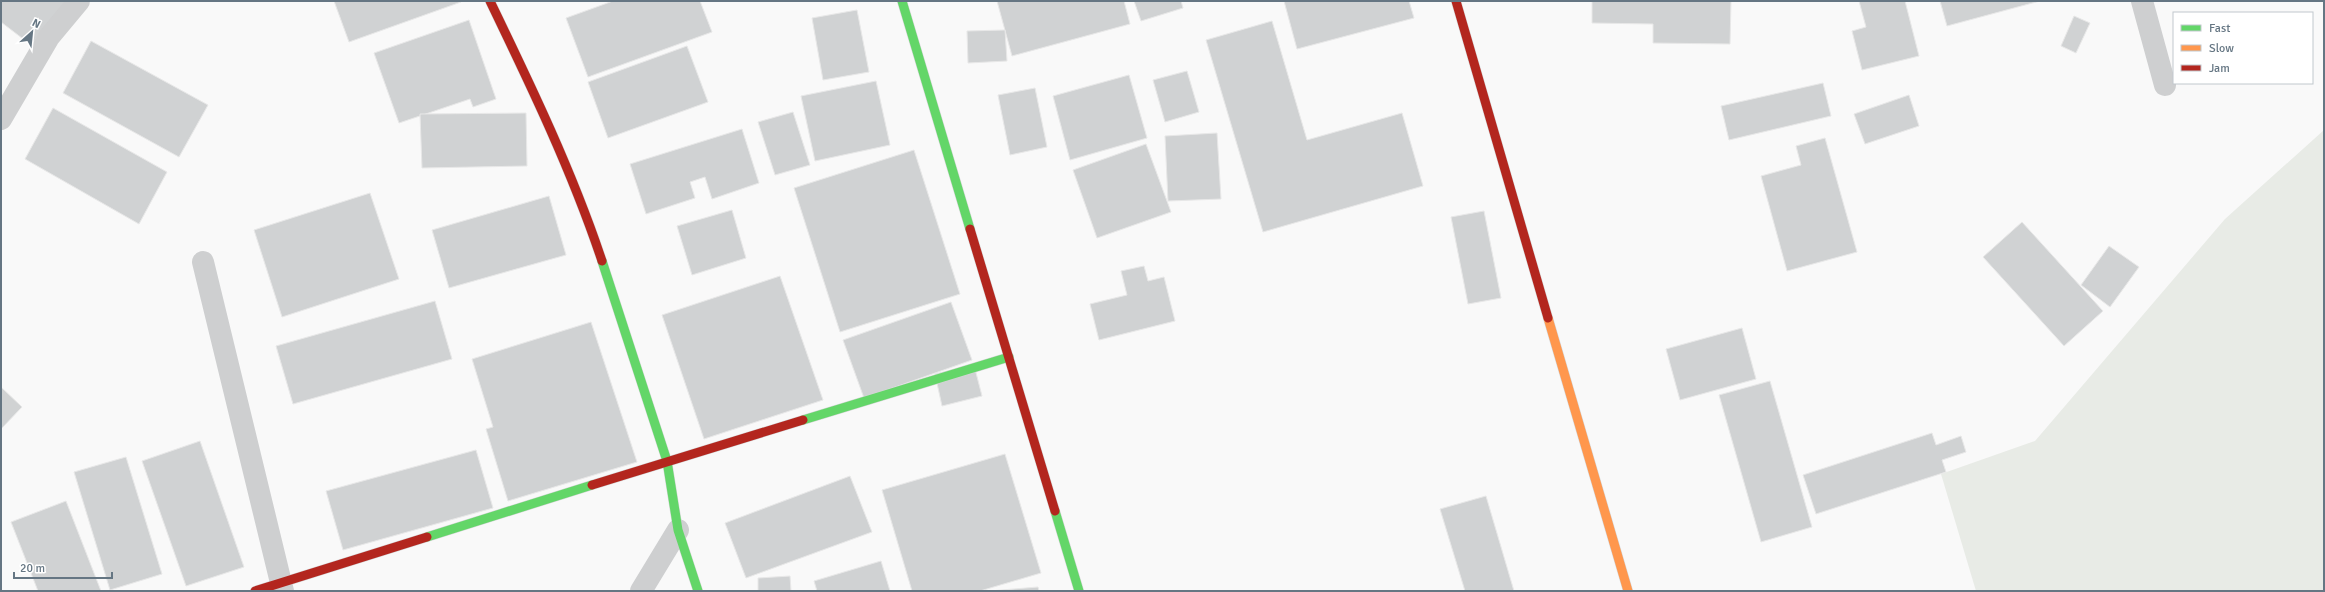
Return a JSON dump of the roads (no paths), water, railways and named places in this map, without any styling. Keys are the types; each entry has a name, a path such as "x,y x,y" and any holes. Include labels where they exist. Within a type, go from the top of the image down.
{"street":[{"path":"1,119 49,37 79,1"},
{"path":"490,1 543,111 588,219 667,461 678,530 698,591"},
{"path":"902,1 1079,591"},
{"path":"1456,1 1628,591"},
{"path":"2142,1 2165,85"},
{"path":"202,262 282,587"},
{"path":"255,591 282,587 667,461 1009,357"},
{"path":"641,591 678,530"}]}
